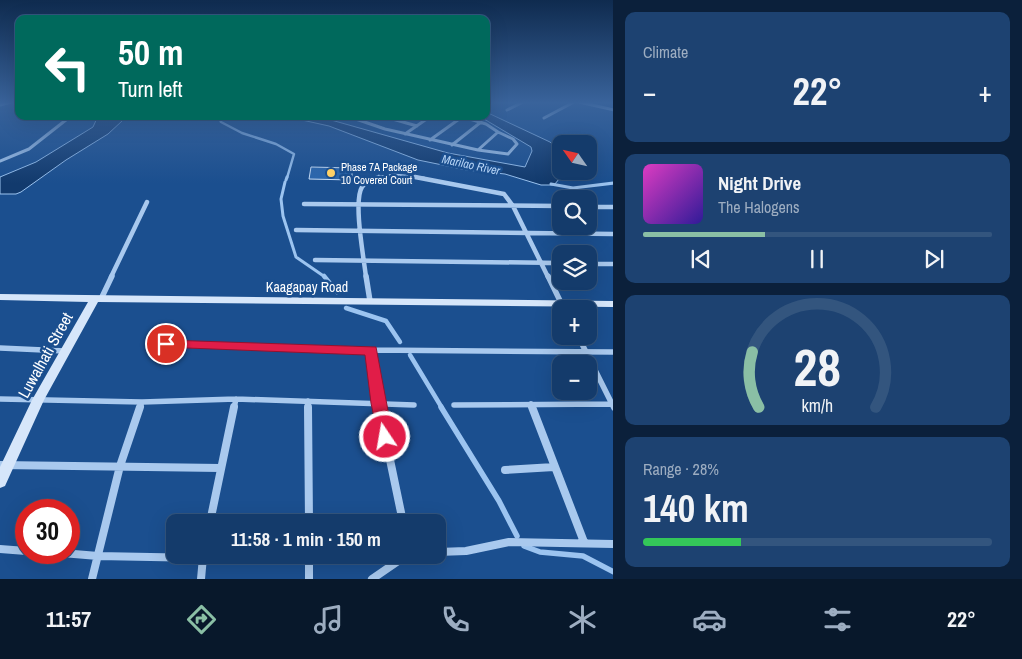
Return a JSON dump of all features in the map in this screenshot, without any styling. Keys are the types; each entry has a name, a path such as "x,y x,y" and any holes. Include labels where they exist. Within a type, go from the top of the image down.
{"street":[{"path":"0,161 18,154 38,142 54,129"},
{"path":"389,129 430,140 508,154 517,144 513,139 495,129"},
{"path":"405,134 412,129"},
{"path":"430,140 444,129"},
{"path":"452,144 472,129"},
{"path":"478,150 498,132"},
{"path":"370,301 361,230 360,203 362,187 366,182 378,177 391,175 412,176 504,194 513,206 560,300"},
{"path":"98,298 147,202"},
{"path":"304,204 552,206"},
{"path":"597,207 613,207"},
{"path":"296,230 613,234"},
{"path":"315,260 552,263"},
{"path":"597,264 613,264"},
{"name":"Kaagapay Road","path":"0,296 370,301 552,306"},
{"name":"Luwalhati Street","path":"0,482 3,465 65,351 98,298"},
{"name":"Kaagapay Road","path":"597,305 613,304"},
{"path":"148,343 371,350 613,352"},
{"path":"454,406 531,404 613,405 582,345"},
{"path":"0,348 65,351"},
{"path":"371,350 378,403 401,514"},
{"path":"0,399 142,402 236,399 414,405"},
{"path":"211,514 236,399"},
{"path":"308,401 309,514"},
{"path":"92,579 120,466 142,402"},
{"path":"531,404 584,542"},
{"path":"3,465 220,468"},
{"path":"505,470 554,467"},
{"path":"446,552 466,551 509,542 613,544"},
{"path":"0,549 15,550"},
{"path":"80,554 166,557"},
{"path":"201,579 202,564"},
{"path":"309,564 310,579"},
{"path":"372,579 394,564"}],"water":[{"path":"90,129 113,129 21,192 16,194 0,194 0,177 36,162"},
{"name":"Marilao River","path":"337,129 363,129 448,153 525,167 532,151 531,147 501,129 522,129 552,144 552,180 558,180 554,185 541,185 505,174 467,170 418,160"}],"building":[{"name":"Phase 7A Package 10 Covered Court","path":"311,167 352,168 352,180 309,179"}],"waterway":[{"path":"234,129 276,144 294,154 287,178"},
{"path":"285,182 281,199 283,216 296,257 325,277"},
{"path":"551,184 573,188 613,183"},
{"path":"325,277 337,292"},
{"path":"346,308 386,321 400,342"},
{"path":"410,355 442,408"},
{"path":"441,407 499,501 517,536"},
{"path":"524,546 540,552 583,556 613,571"}],"place":[{"name":"Phase 7A Package 10 Covered Court","path":"331,173"}],"route":[{"path":"166,344 371,350 378,403 385,437"}]}
